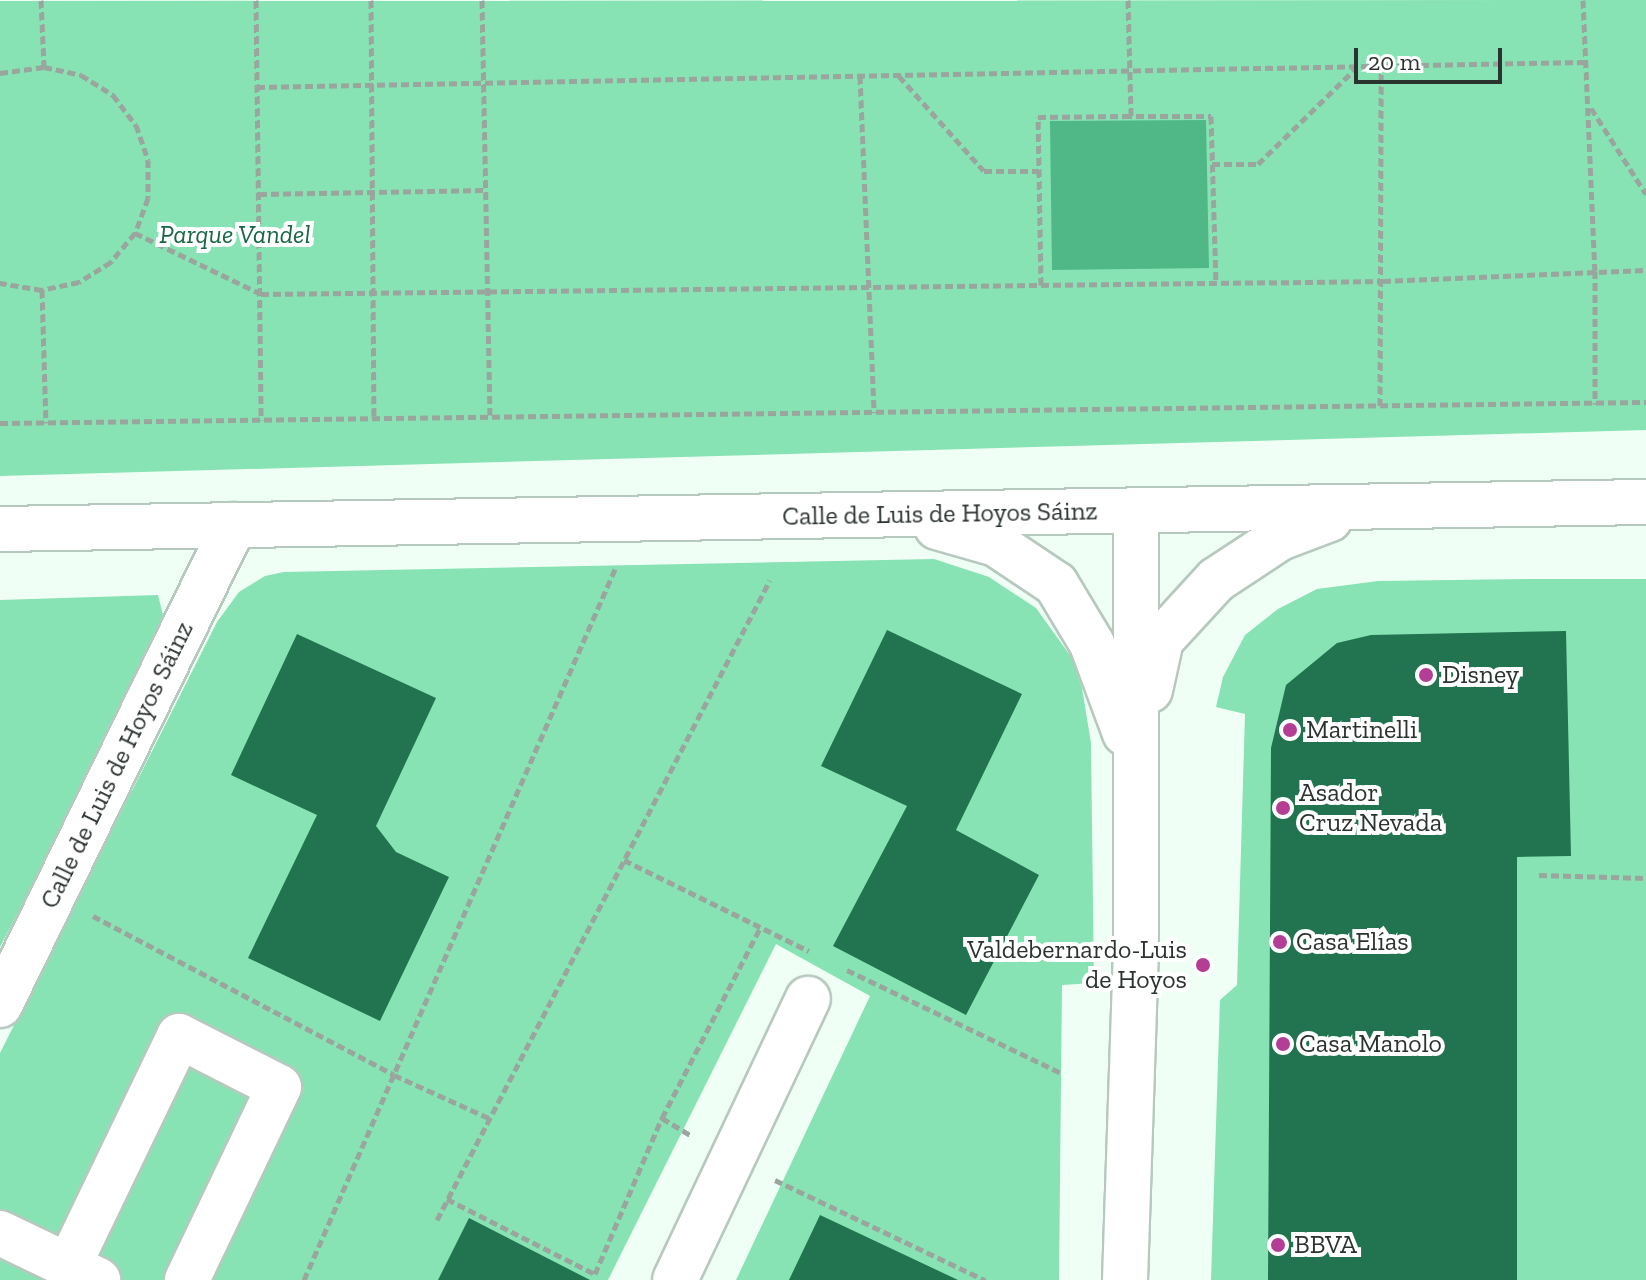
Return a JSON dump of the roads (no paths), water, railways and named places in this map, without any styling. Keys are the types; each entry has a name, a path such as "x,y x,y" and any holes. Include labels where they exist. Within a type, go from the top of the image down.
{"street":[{"name":"Calle de Luis de Hoyos Sáinz","path":"0,529 1646,502"},
{"path":"1135,759 1161,640 1216,580 1280,538 1359,509"},
{"path":"1125,1280 1136,955 1136,512"},
{"path":"889,513 996,544 1056,584 1092,644 1135,759"},
{"name":"Calle de Luis de Hoyos Sáinz","path":"0,1005 234,525"},
{"path":"675,1280 808,999"},
{"path":"0,1233 84,1272 179,1036 279,1087 187,1280"}],"place":[{"name":"Disney","path":"1426,675"},
{"name":"Martinelli","path":"1290,730"},
{"name":"Asador Cruz Nevada","path":"1283,808"},
{"name":"Casa Elías","path":"1280,942"},
{"name":"Valdebernardo-Luis de Hoyos","path":"1203,965"},
{"name":"Casa Manolo","path":"1283,1044"},
{"name":"BBVA","path":"1278,1245"}],"park label":[{"name":"Parque Vandel","path":"235,235"}]}
